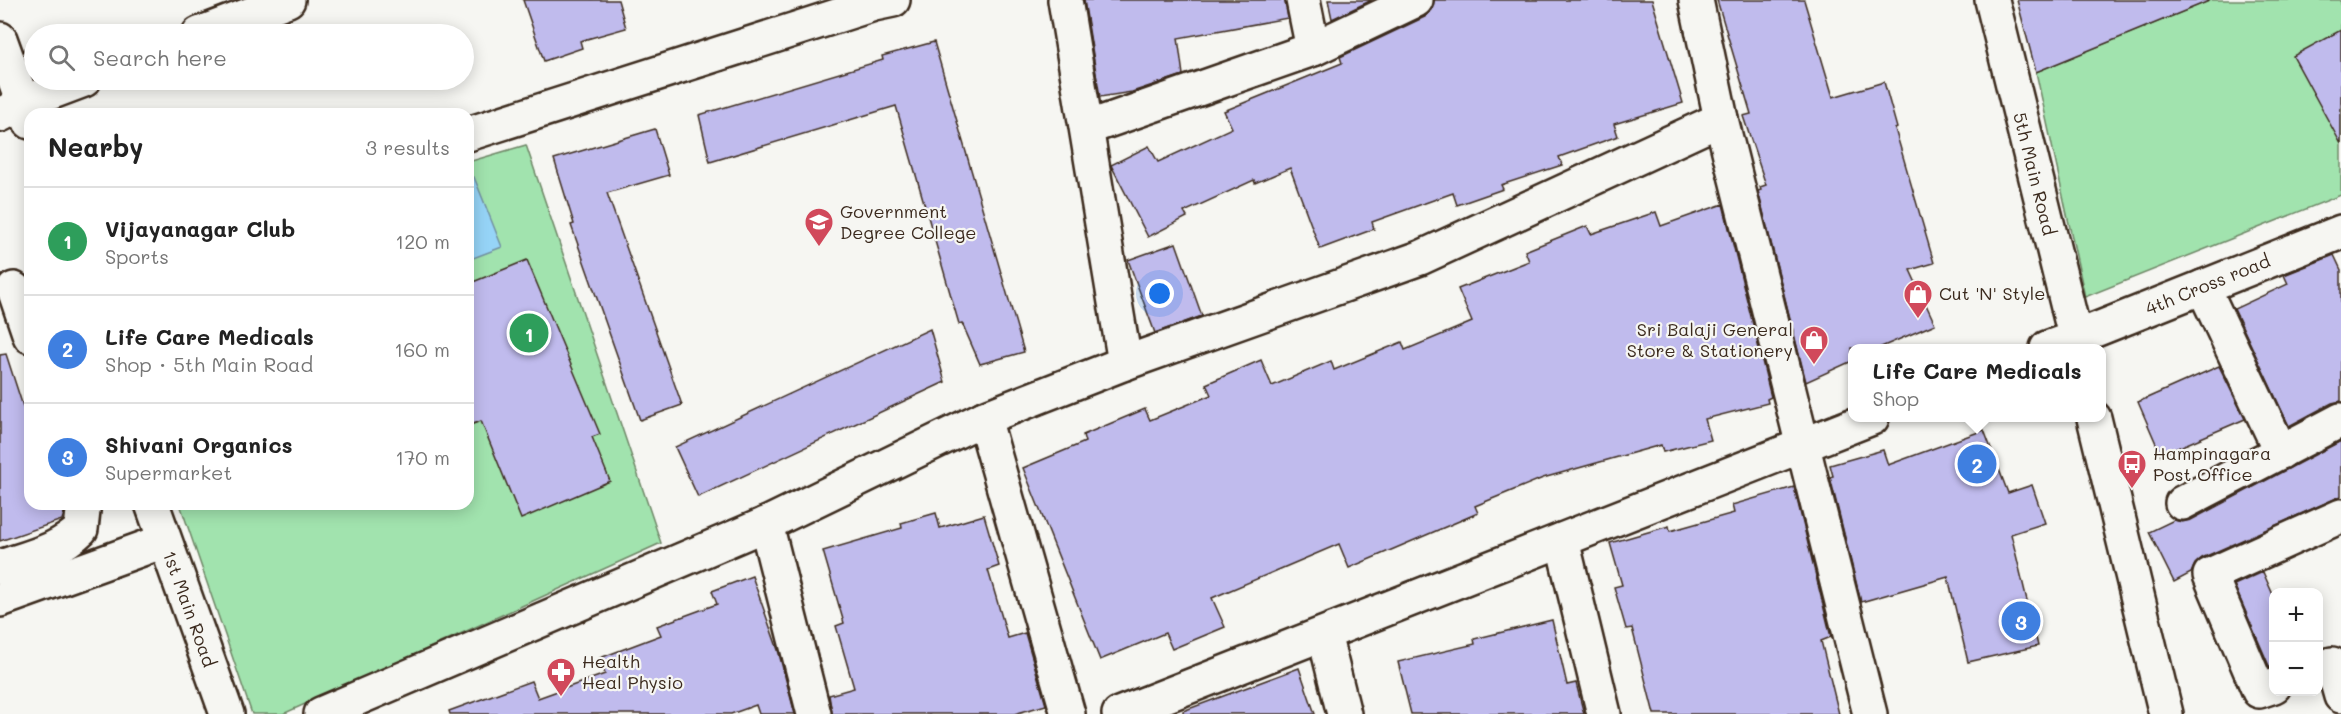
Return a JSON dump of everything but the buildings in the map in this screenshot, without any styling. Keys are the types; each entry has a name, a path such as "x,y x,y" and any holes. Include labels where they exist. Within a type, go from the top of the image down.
{"street":[{"path":"225,24 288,0"},
{"path":"474,132 874,4 893,0"},
{"path":"1065,0 1125,363"},
{"path":"1303,0 1313,49"},
{"path":"1087,128 1313,49 1416,0"},
{"path":"1696,0 1721,119 1870,714"},
{"name":"5th Main Road","path":"1992,0 2067,344"},
{"path":"0,39 18,114"},
{"path":"30,108 65,90"},
{"path":"321,714 766,524 984,418 1125,363 1420,258 1721,119"},
{"name":"4th Cross road","path":"2069,344 2341,232"},
{"path":"2203,287 2281,452"},
{"path":"15,289 24,317"},
{"path":"984,418 1068,714"},
{"path":"2182,503 2341,420"},
{"path":"1119,714 1860,422"},
{"path":"2095,422 2166,714"},
{"path":"0,567 54,549 70,540 81,529 83,510"},
{"name":"1st Main Road","path":"154,510 227,714"},
{"path":"2269,688 2259,691 2210,575 2341,516"},
{"path":"766,524 814,714"},
{"path":"1562,540 1604,714"},
{"path":"0,600 164,541"},
{"path":"1324,634 1344,714"},
{"path":"2331,665 2341,696"}],"green space":[{"path":"2211,0 2341,0 2341,195 2085,297 2036,72"},
{"path":"526,145 661,543 283,714 252,714 182,510 474,510 474,160"}],"water":[{"path":"474,177 502,247 474,258"}],"place":[{"name":"Government Degree College","path":"819,248"},
{"name":"Cut 'N' Style","path":"1918,320"},
{"name":"Vijayanagar Club","path":"529,333"},
{"name":"Sri Balaji General Store & Stationery","path":"1814,366"},
{"name":"Life Care Medicals","path":"1977,464"},
{"name":"Hampinagara Post Office","path":"2132,490"},
{"name":"Shivani Organics","path":"2021,621"},
{"name":"Health Heal Physio","path":"561,698"}]}
